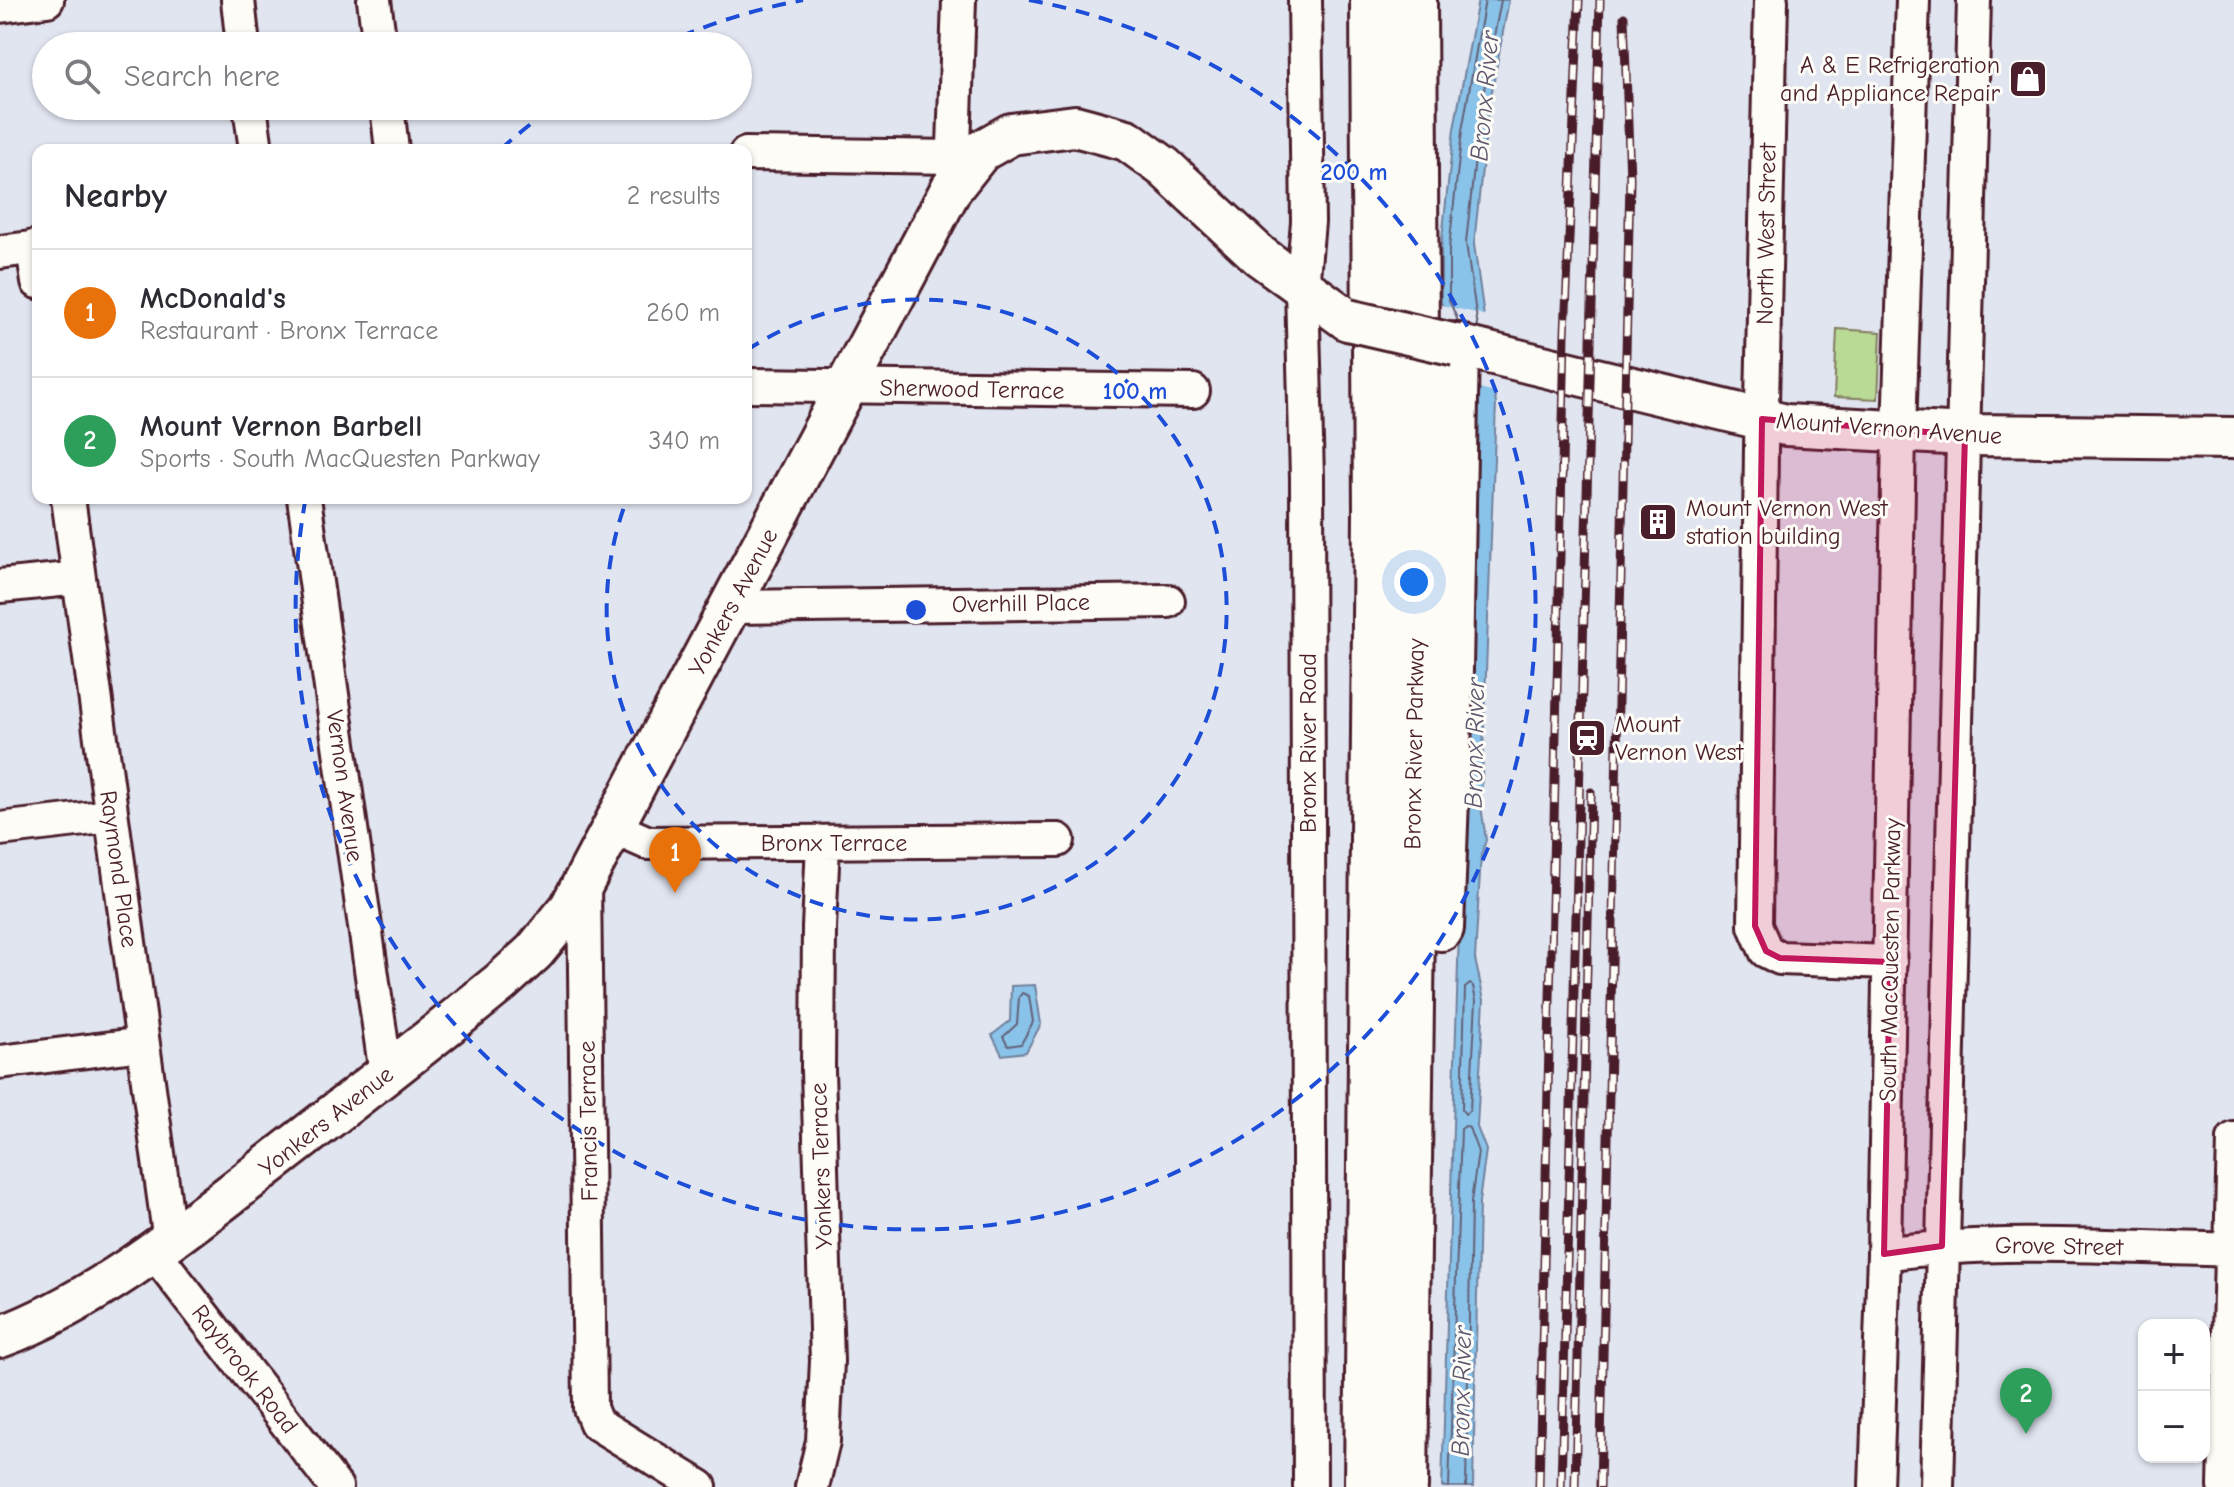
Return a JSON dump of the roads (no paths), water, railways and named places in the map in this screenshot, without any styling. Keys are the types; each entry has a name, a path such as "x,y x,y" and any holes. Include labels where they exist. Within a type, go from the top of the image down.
{"highway":[{"name":"Bronx River Parkway","path":"1367,1487 1376,541 1373,0"},
{"name":"Bronx River Parkway","path":"1405,1487 1417,518 1414,0"},
{"path":"1408,1273 1435,1028 1443,883 1456,345"}],"main road":[{"name":"Yonkers Avenue","path":"0,1337 76,1299 162,1246 501,982 534,952 560,922 614,828 847,388 953,173 981,151 1011,134 1075,126 1127,140 1164,167 1260,256 1348,320 1456,345"},
{"name":"Mount Vernon Avenue","path":"1456,345 1786,425 1965,435 2234,438"}],"street":[{"path":"0,6 47,0"},
{"path":"238,0 241,32"},
{"path":"374,0 378,32"},
{"path":"752,155 953,173 959,0"},
{"name":"Bronx River Road","path":"1305,0 1308,222 1302,288 1307,478 1310,1487"},
{"name":"North West Street","path":"1771,0 1755,926 1766,951 1780,958 1890,962"},
{"name":"South MacQuesten Parkway","path":"1876,1487 1884,1254 1899,432 1913,0"},
{"path":"1937,1487 1974,0"},
{"path":"252,120 255,144"},
{"path":"389,120 391,144"},
{"path":"0,252 32,248"},
{"name":"Sherwood Terrace","path":"752,385 1193,391"},
{"name":"Raymond Place","path":"69,504 143,1044 162,1246"},
{"name":"Vernon Avenue","path":"305,504 386,1074"},
{"path":"0,586 79,578"},
{"name":"Overhill Place","path":"730,607 1168,601"},
{"path":"0,829 111,816"},
{"name":"Bronx Terrace","path":"614,828 648,843 1058,840"},
{"name":"Yonkers Terrace","path":"812,1487 823,1441 827,1361 818,1071 823,844"},
{"name":"Francis Terrace","path":"584,882 590,1408 596,1423 700,1487"},
{"path":"0,1062 143,1044"},
{"path":"2225,1487 2234,1139"},
{"name":"Grove Street","path":"1884,1254 1942,1246 1991,1244 2233,1250"},
{"name":"Raybrook Road","path":"162,1246 336,1487"}],"water":[{"name":"Bronx River","path":"1478,0 1509,0 1488,112 1474,244 1496,404 1481,806 1486,840 1481,855 1475,959 1484,1000 1477,1127 1486,1150 1479,1202 1473,1487 1442,1487 1460,897 1463,688 1478,392 1441,302 1441,248 1454,129"},
{"path":"1035,985 1041,1024 1026,1052 1002,1055 992,1035 1010,1021 1011,986"}],"railway":[{"path":"1539,1487 1565,334 1579,0"},
{"path":"1561,1487 1600,0"},
{"path":"1600,1487 1630,179 1624,17"},
{"path":"1575,1487 1591,792"}],"place":[{"name":"A & E Refrigeration and Appliance Repair","path":"2028,79"},
{"name":"Mount Vernon West station building","path":"1658,522"},
{"name":"Mount Vernon West","path":"1587,738"},
{"name":"McDonald's","path":"675,893"},
{"name":"Mount Vernon Barbell","path":"2026,1434"}]}
